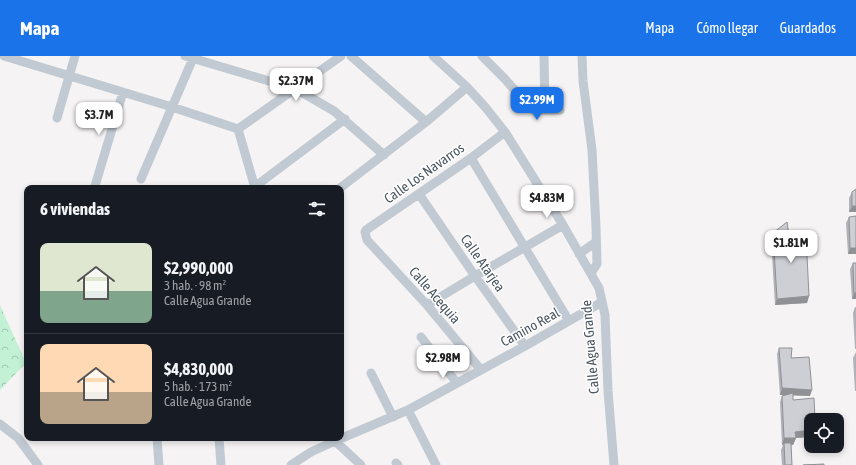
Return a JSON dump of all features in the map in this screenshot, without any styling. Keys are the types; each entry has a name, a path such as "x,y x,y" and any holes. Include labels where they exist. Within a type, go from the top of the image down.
{"street":[{"path":"4,56 172,106 238,129"},
{"path":"57,118 75,56"},
{"path":"238,129 341,56"},
{"path":"351,56 426,122"},
{"name":"Calle Agua Grande","path":"433,56 467,87 505,132 599,288 604,314 614,465"},
{"path":"482,56 505,79 528,106 534,110 560,110"},
{"path":"544,56 544,110"},
{"path":"582,56 583,81 592,150 597,264 591,273"},
{"path":"141,179 172,106 190,57 296,89 345,119 384,155"},
{"path":"344,185 426,122 467,87"},
{"path":"95,185 123,92"},
{"path":"258,185 345,119"},
{"path":"238,129 253,185"},
{"name":"Calle Los Navarros","path":"367,240 365,235 366,230 472,158 505,132"},
{"path":"472,158 569,321"},
{"name":"Calle Atarjea","path":"419,194 474,276 525,346"},
{"path":"427,305 474,276 563,226"},
{"name":"Calle Acequia","path":"367,240 427,305 480,370"},
{"path":"579,254 596,242"},
{"name":"Camino Real","path":"344,437 408,410 602,302"},
{"path":"421,336 457,383"},
{"path":"372,373 393,417"},
{"path":"408,410 436,465"},
{"path":"0,424 18,438 36,465"},
{"path":"157,441 159,465"},
{"path":"219,441 221,465"},
{"path":"334,441 361,465"},
{"name":"Camino Real","path":"291,465 334,441"}],"green space":[{"path":"0,305 24,359 24,365 0,390"}],"building":[{"path":"856,189 856,206 852,206 852,192"},
{"path":"856,216 856,248 850,248 849,217"},
{"path":"787,222 789,236 806,235 809,296 777,299 773,233"},
{"path":"853,263 856,263 856,293 854,293"},
{"path":"779,348 792,348 791,358 809,357 812,390 782,388"},
{"path":"793,393 793,400 814,398 815,413 804,413 804,431 795,432 796,438 784,438 782,396"},
{"path":"784,443 791,443 792,465 785,465"},
{"path":"824,464 824,465 803,465"}]}
